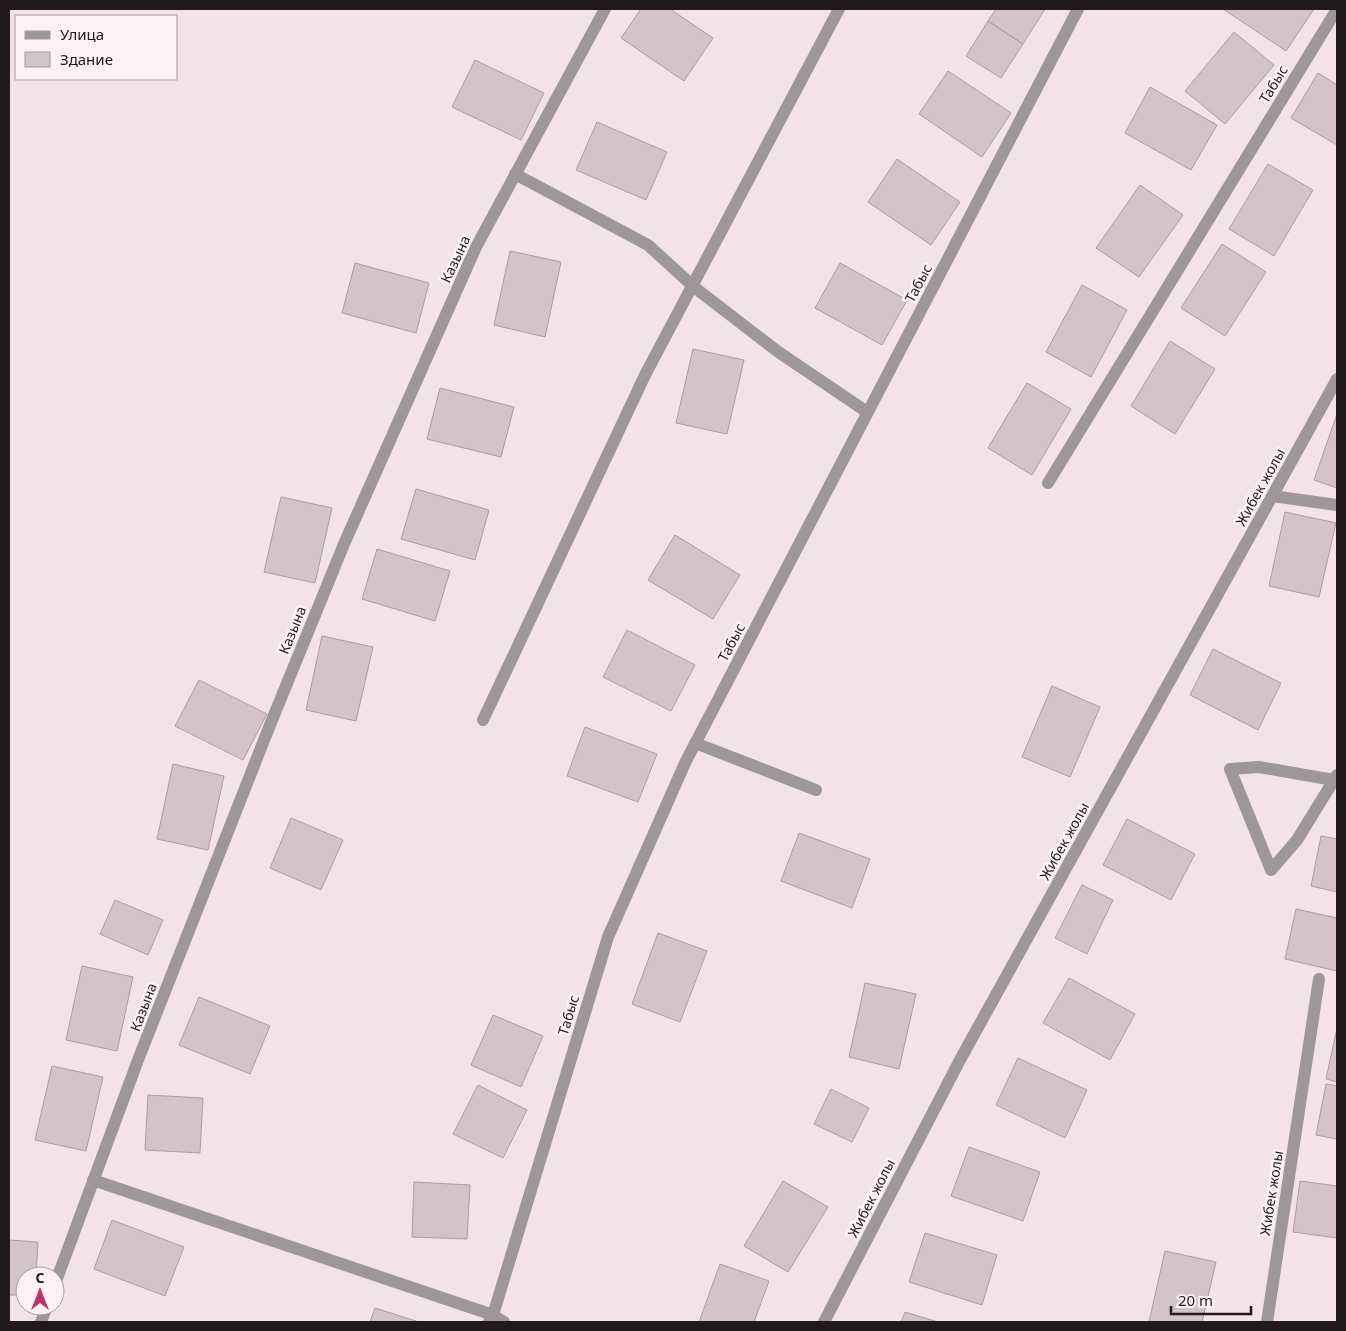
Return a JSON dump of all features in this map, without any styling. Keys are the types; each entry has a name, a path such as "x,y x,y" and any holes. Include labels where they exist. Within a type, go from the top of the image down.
{"street":[{"name":"Казына","path":"62,1266 93,1180 270,725 344,544 476,247 605,9"},
{"path":"483,720 645,375 694,287 839,9"},
{"name":"Табыс","path":"495,1320 608,937 695,743 1078,9"},
{"name":"Табыс","path":"1048,483 1337,9"},
{"path":"515,174 648,245 694,287 777,351 867,412"},
{"name":"Жибек жолы","path":"824,1322 961,1058 1337,379"},
{"path":"1272,496 1337,505"},
{"path":"695,743 816,790"},
{"path":"1258,767 1336,777 1296,840 1270,870 1230,769 1258,767"},
{"name":"Жибек жолы","path":"1266,1322 1319,979"},
{"path":"93,1180 495,1320"}],"building":[{"path":"641,9 670,9 713,38 684,81 621,38"},
{"path":"996,9 1045,9 1023,44 988,21"},
{"path":"1223,9 1314,9 1286,51"},
{"path":"988,21 1023,44 1001,78 966,56"},
{"path":"1234,32 1274,65 1225,124 1185,91"},
{"path":"475,60 544,93 521,140 452,107"},
{"path":"948,71 1011,113 982,157 919,114"},
{"path":"1318,73 1337,85 1337,145 1291,118"},
{"path":"1150,87 1217,125 1191,170 1125,133"},
{"path":"597,122 667,152 646,200 576,170"},
{"path":"897,159 960,202 931,245 868,202"},
{"path":"1268,164 1313,190 1274,256 1229,229"},
{"path":"1140,185 1183,215 1139,277 1096,248"},
{"path":"1222,244 1266,272 1225,336 1181,308"},
{"path":"510,251 561,262 545,337 494,325"},
{"path":"355,263 429,283 416,333 342,313"},
{"path":"840,263 907,300 882,345 815,308"},
{"path":"1082,285 1127,310 1091,377 1046,352"},
{"path":"1170,341 1215,369 1175,434 1131,406"},
{"path":"693,349 744,360 727,434 676,423"},
{"path":"1027,383 1071,409 1032,475 988,448"},
{"path":"440,388 514,407 501,457 427,439"},
{"path":"1337,414 1337,488 1314,480"},
{"path":"416,489 489,510 475,560 401,539"},
{"path":"281,497 332,508 315,583 264,572"},
{"path":"1285,512 1336,523 1319,597 1269,586"},
{"path":"675,535 740,575 713,619 648,580"},
{"path":"377,549 450,571 435,621 362,599"},
{"path":"627,630 695,665 671,711 603,677"},
{"path":"322,636 373,647 356,721 306,710"},
{"path":"1213,649 1281,683 1258,730 1190,695"},
{"path":"199,680 267,714 243,760 175,726"},
{"path":"1052,686 1100,707 1070,777 1022,757"},
{"path":"585,727 657,754 638,802 567,776"},
{"path":"173,764 224,776 208,850 157,839"},
{"path":"291,818 343,840 321,890 270,868"},
{"path":"1127,819 1195,854 1171,900 1103,865"},
{"path":"799,833 870,859 852,908 781,881"},
{"path":"1321,836 1337,839 1337,892 1311,886"},
{"path":"1082,885 1113,900 1087,954 1055,938"},
{"path":"115,900 163,920 148,955 100,934"},
{"path":"1296,909 1337,918 1337,971 1285,959"},
{"path":"658,933 707,951 680,1022 632,1004"},
{"path":"82,966 133,977 117,1051 66,1040"},
{"path":"1069,978 1135,1014 1110,1060 1043,1023"},
{"path":"865,983 916,994 899,1069 849,1057"},
{"path":"199,997 270,1026 250,1074 179,1045"},
{"path":"493,1015 543,1036 521,1087 471,1065"},
{"path":"1337,1028 1337,1082 1326,1079"},
{"path":"1018,1058 1087,1090 1065,1138 996,1105"},
{"path":"52,1066 103,1077 86,1151 35,1140"},
{"path":"1326,1084 1337,1086 1337,1139 1316,1135"},
{"path":"478,1085 527,1110 503,1158 453,1134"},
{"path":"831,1089 869,1108 852,1142 814,1124"},
{"path":"148,1095 203,1098 200,1153 145,1150"},
{"path":"969,1147 1040,1172 1023,1221 951,1196"},
{"path":"783,1181 828,1207 788,1272 744,1246"},
{"path":"1300,1181 1337,1186 1337,1238 1293,1232"},
{"path":"414,1182 470,1185 467,1239 412,1237"},
{"path":"112,1220 184,1247 165,1296 94,1269"},
{"path":"925,1233 997,1255 982,1305 909,1282"},
{"path":"9,1240 38,1242 37,1266 15,1266 15,1295 9,1295"},
{"path":"1165,1251 1216,1262 1202,1322 1149,1322"},
{"path":"720,1264 769,1281 754,1322 699,1322"},
{"path":"375,1308 419,1322 370,1322"},
{"path":"905,1312 938,1322 901,1322"}]}
